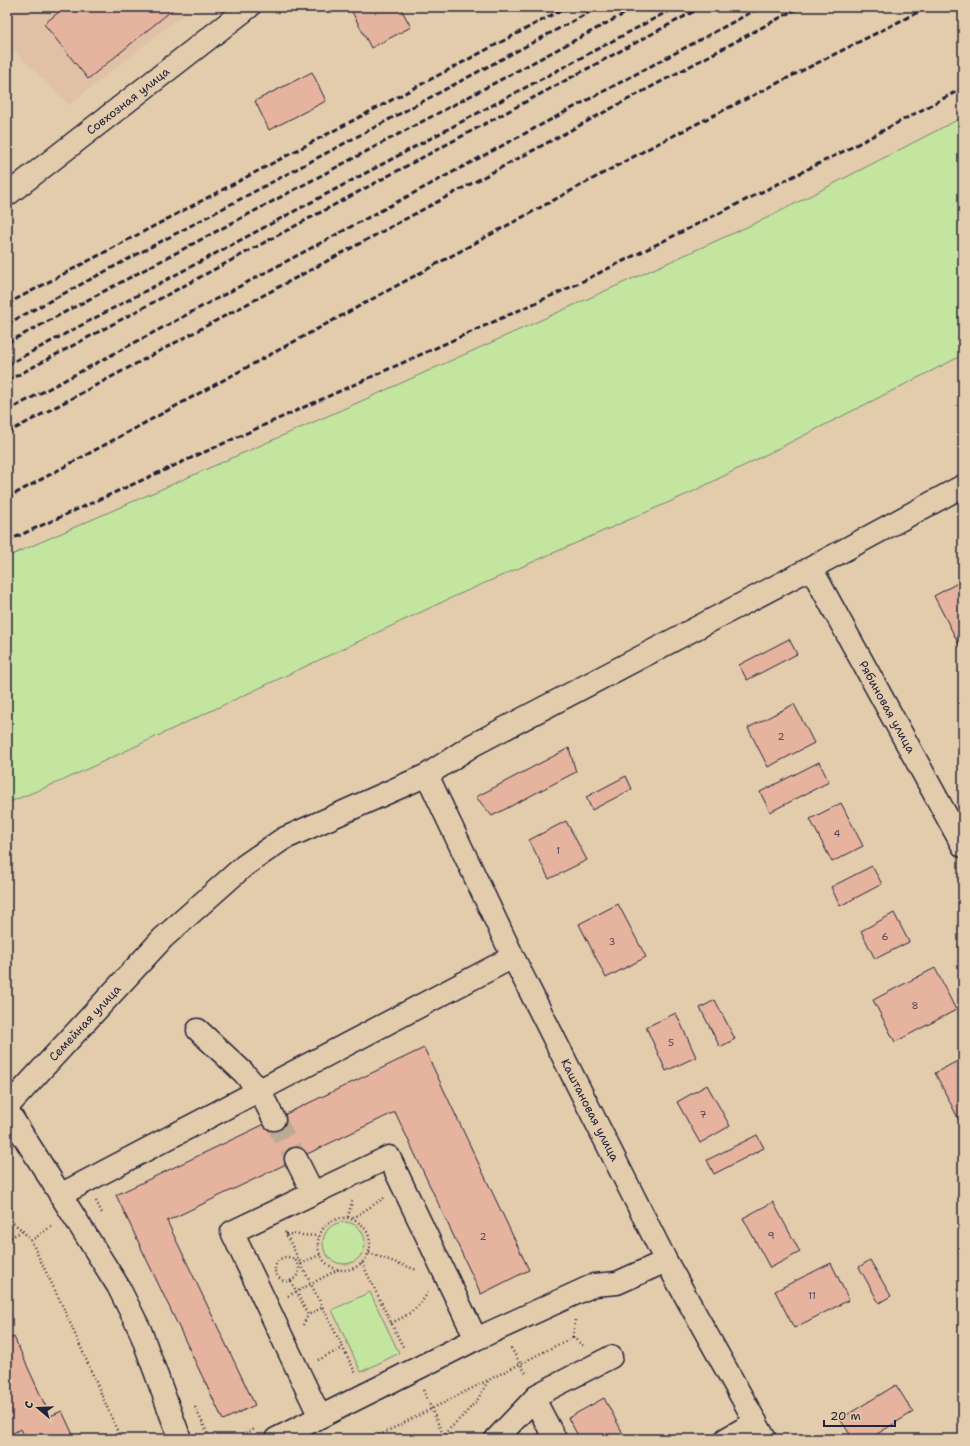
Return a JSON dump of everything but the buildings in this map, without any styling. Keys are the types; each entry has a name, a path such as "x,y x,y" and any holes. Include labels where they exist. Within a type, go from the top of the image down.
{"street":[{"name":"Совхозная улица","path":"7,195 249,7"},
{"name":"Семейная улица","path":"7,1109 163,938 244,866 283,839 427,775 473,745 811,568 963,486"},
{"name":"Рябиновая улица","path":"811,568 963,846"},
{"name":"Каштановая улица","path":"427,775 513,957 666,1261 760,1431"},
{"path":"60,1195 513,957"},
{"path":"198,1030 243,1072 259,1090 274,1119"},
{"path":"7,1109 118,1286 140,1330 180,1439"},
{"path":"320,1417 232,1232 389,1157 403,1186 438,1274 476,1339"},
{"path":"296,1159 313,1193"},
{"path":"276,1439 476,1339 594,1285 617,1283 666,1261"},
{"path":"496,1439 536,1397 611,1357"},
{"path":"536,1397 555,1439"},
{"path":"726,1439 760,1431"}],"path":[{"path":"352,1219 403,1186"},
{"path":"275,1211 365,1394"},
{"path":"7,1218 23,1231 31,1241 64,1308 121,1439"},
{"path":"340,1218 352,1219 363,1225 369,1235 369,1253 362,1263 351,1269 339,1269 326,1263 321,1254 318,1243 319,1236 327,1224 333,1220 340,1218"},
{"path":"7,1239 23,1231"},
{"path":"286,1234 319,1236"},
{"path":"369,1253 438,1274 419,1306 403,1318 391,1323"},
{"path":"300,1264 321,1254"},
{"path":"288,1257 300,1264 297,1276 291,1281 283,1281 277,1276 275,1268 276,1264 282,1259 288,1257"},
{"path":"362,1263 414,1370 445,1439"},
{"path":"267,1306 339,1269"},
{"path":"291,1281 308,1315 323,1307"},
{"path":"500,1328 536,1397"},
{"path":"372,1439 573,1337"},
{"path":"429,1439 443,1435 464,1415 478,1399 488,1380"}],"shaded area":[{"path":"7,7 193,7 69,105 7,43"}],"green space":[{"path":"963,117 963,355 690,493 453,597 66,779 7,803 7,557 366,399 769,217"},
{"path":"340,1222 348,1222 356,1225 362,1231 365,1243 362,1255 356,1261 348,1264 340,1264 332,1261 326,1255 323,1247 323,1239 326,1231 332,1225"},
{"path":"370,1292 399,1353 361,1372 332,1310"}],"tunnel":[{"path":"274,1119 296,1159"}],"railway":[{"path":"7,304 567,7"},
{"path":"7,324 599,7"},
{"path":"7,343 637,7"},
{"path":"7,365 676,7"},
{"path":"7,381 702,7"},
{"path":"7,411 761,7"},
{"path":"7,433 800,7"},
{"path":"7,498 655,145 928,7"},
{"path":"7,541 573,286 850,148 963,88"}]}
